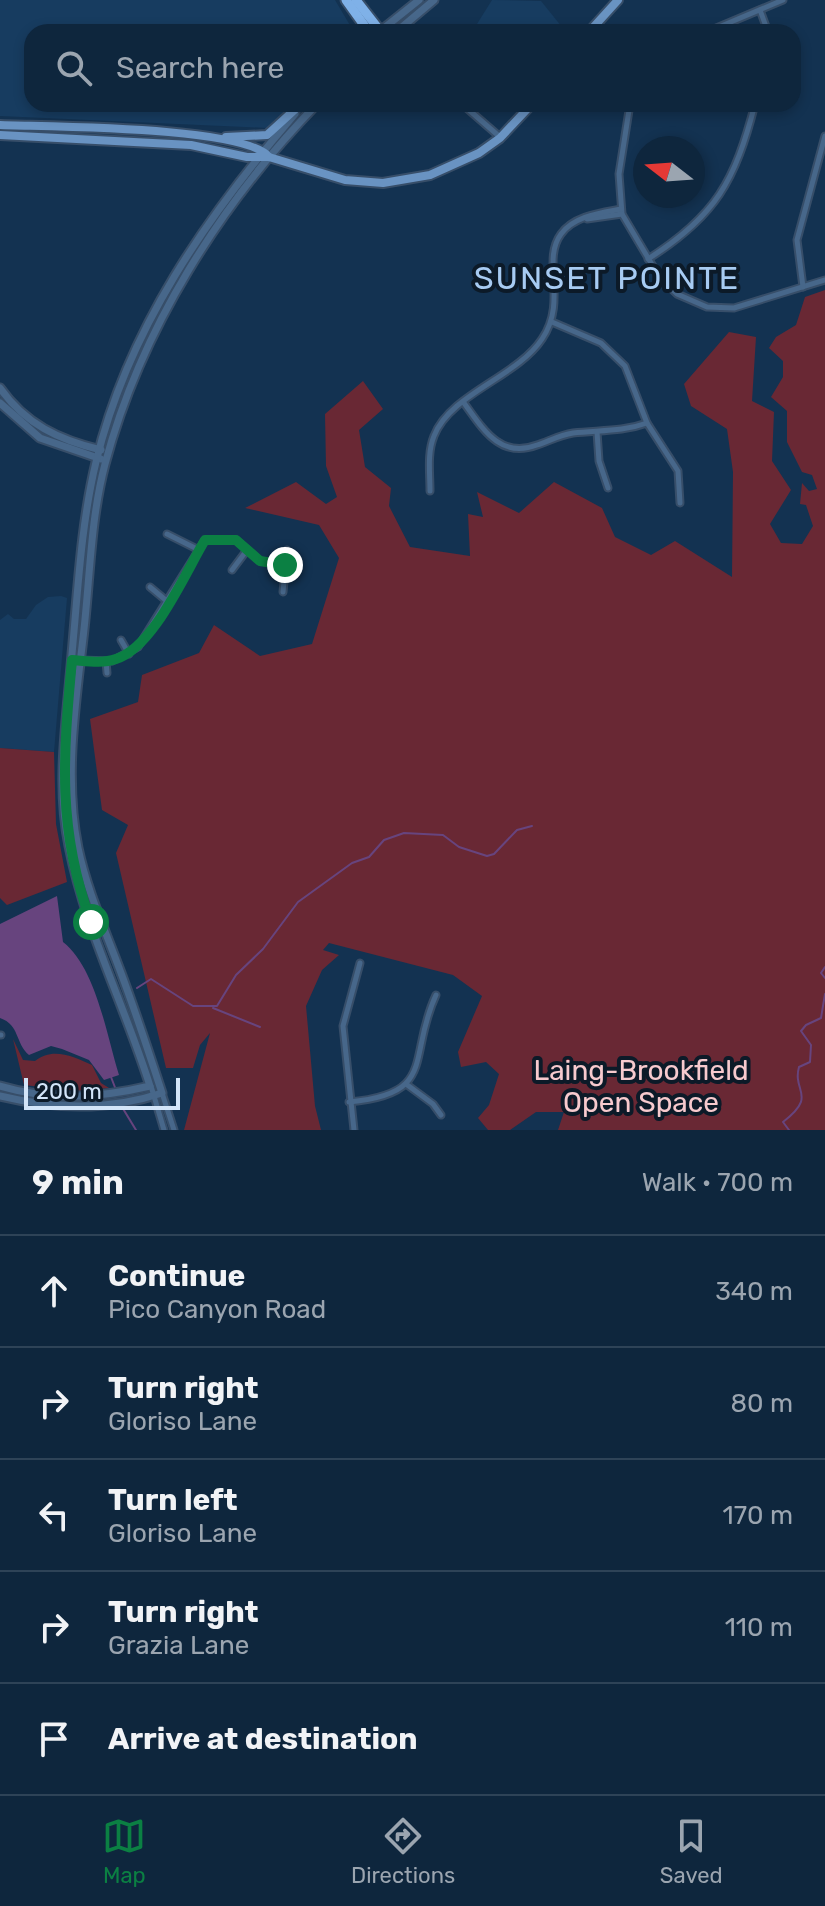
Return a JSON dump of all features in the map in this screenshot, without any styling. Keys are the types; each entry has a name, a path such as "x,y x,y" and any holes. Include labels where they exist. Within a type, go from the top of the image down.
{"highway":[{"path":"346,0 369,24"},
{"path":"356,0 372,24"}],"main road":[{"path":"388,24 419,0"},
{"path":"406,24 434,0"},
{"path":"597,24 618,0"},
{"path":"0,125 215,137 267,135 293,112"},
{"path":"0,1096 53,1106 108,1105 158,1095 78,848 71,787 85,519 98,454 117,393 151,315 296,112"},
{"path":"76,660 95,516 128,388 155,326 264,155 309,112"},
{"path":"215,137 345,180 395,182 452,167 500,138 524,112"},
{"path":"0,135 191,145 264,155"},
{"path":"0,388 25,418 98,454"},
{"path":"0,403 40,438 108,456"},
{"path":"0,1086 44,1095 107,1095 155,1085"}],"street":[{"path":"726,24 783,0"},
{"path":"760,10 765,24"},
{"path":"471,112 500,138"},
{"path":"629,112 619,174 622,211 660,278 677,294 707,307 742,307 825,280"},
{"path":"648,259 683,237 720,197 736,167 753,112"},
{"path":"803,287 797,240 825,136"},
{"path":"430,491 430,450 434,435 445,418 533,351 552,322 557,291 553,250 564,230 586,218 622,211"},
{"path":"552,322 594,340 614,354 633,378 647,423 678,471 680,503"},
{"path":"464,403 490,437 513,449 529,448 571,433 629,429 647,423"},
{"path":"597,432 599,461 608,488"},
{"path":"167,534 199,550"},
{"path":"76,660 106,661 129,654 141,645 205,540 233,539 260,561 285,565"},
{"path":"232,570 247,550"},
{"path":"283,592 287,550"},
{"path":"150,587 153,593 168,602"},
{"path":"121,640 129,654"},
{"path":"106,661 107,673"},
{"path":"354,1130 343,1026 360,963"},
{"path":"349,1102 384,1098 406,1084 416,1067 436,995"},
{"path":"406,1084 433,1104 441,1115"},
{"path":"158,1095 164,1130"},
{"path":"158,1095 174,1130"}],"shaded area":[{"path":"0,0 335,0 349,24 24,24 24,112 284,112 269,128 0,116"},
{"path":"492,0 541,1 560,24 477,24"},
{"path":"48,597 67,598 54,752 0,748 0,620 8,614 14,619 26,619 36,605"},
{"path":"57,896 63,942 74,953 92,984 119,1075 104,1080 89,1060 62,1049 51,1046 29,1055 11,1025 0,1018 0,924"}],"green space":[{"name":"Laing-Brookfield Open Space","path":"825,290 825,1130 558,1130 564,1112 536,1112 510,1130 488,1130 478,1118 489,1105 499,1074 486,1062 461,1067 458,1052 482,996 453,975 329,943 323,950 339,955 322,970 306,1006 315,1106 321,1130 184,1130 210,1033 200,1045 193,1068 166,1068 116,853 128,825 102,810 90,719 138,702 142,675 199,653 214,625 260,656 312,644 339,558 319,525 245,508 296,482 326,504 337,497 326,466 325,414 363,381 383,409 359,430 365,467 391,488 389,506 410,547 470,556 468,514 483,517 477,492 519,513 554,482 602,508 615,537 651,555 675,541 732,577 733,472 727,429 691,406 684,384 729,332 756,337 752,401 774,412 772,461 791,490 770,524 781,543 802,544 813,526 806,505 800,504 802,483 809,491 817,489 812,475 802,472 787,442 787,411 771,397 783,377 783,361 769,348 776,337 796,325 805,297"},
{"path":"0,748 54,752 56,824 67,882 7,905 0,898"},
{"path":"13,1039 23,1060 35,1061 48,1054 70,1056 92,1065 101,1083 109,1088 77,1091 24,1085"}],"waterway":[{"path":"137,988 151,979 193,1006 217,1006 236,975 263,949 298,902 352,863 369,857 384,840 404,833 443,835 459,847 487,856 494,854 517,830 532,826"},
{"path":"825,967 821,973 825,978"},
{"path":"789,1130 783,1122 802,1099 799,1067 810,1062 811,1045 801,1031 821,1018 825,994"},
{"path":"213,1008 260,1027"},
{"path":"111,1077 116,1090"},
{"path":"122,1107 136,1130"}],"district":[{"name":"SUNSET POINTE","path":"607,278"}],"route":[{"path":"91,922 68,844 63,802 64,743 72,660 112,661 141,645 205,540 236,540 260,561 285,565"}]}
